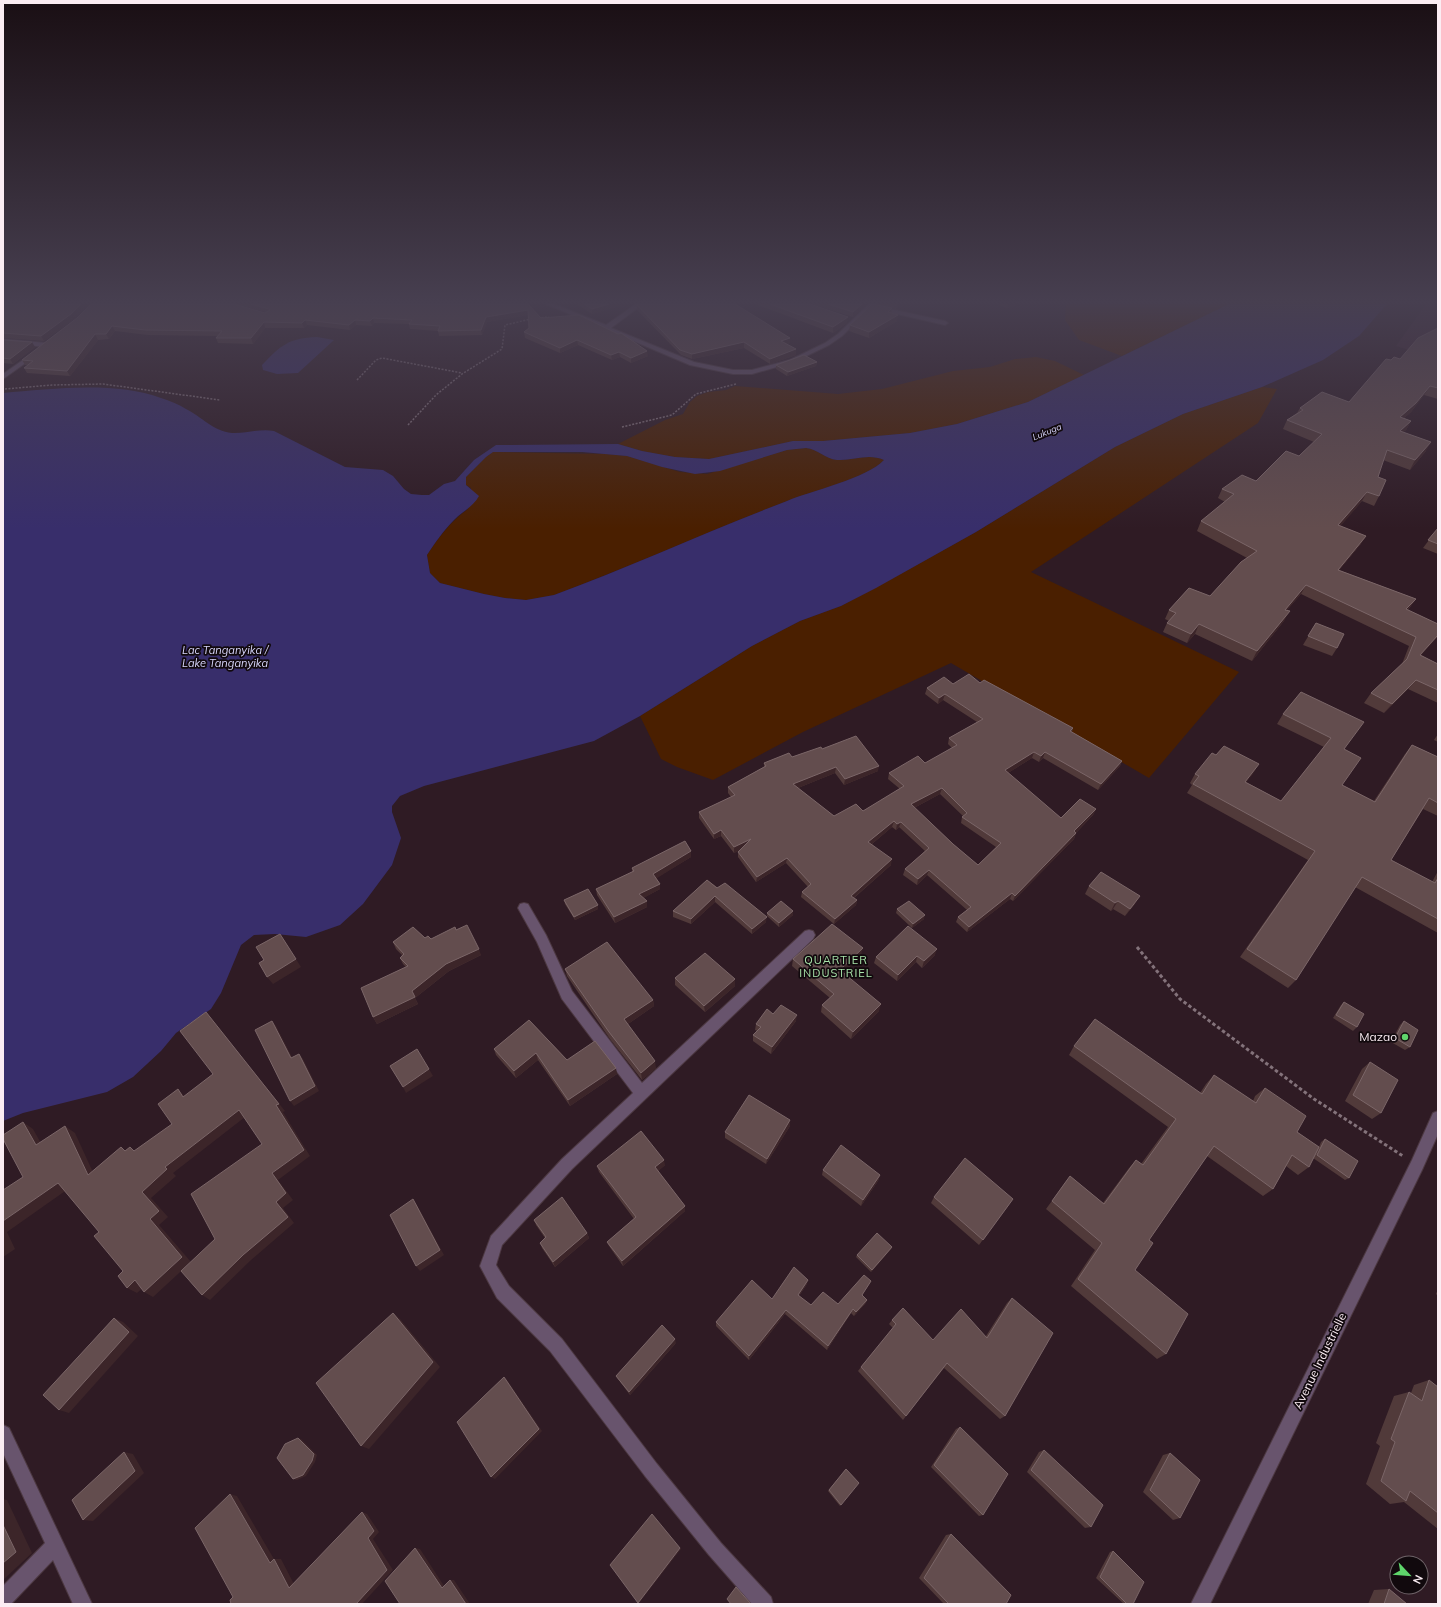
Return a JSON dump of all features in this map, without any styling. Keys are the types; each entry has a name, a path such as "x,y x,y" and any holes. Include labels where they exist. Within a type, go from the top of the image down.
{"street":[{"path":"524,908 542,938 567,995 642,1094"},
{"path":"764,1604 715,1549 651,1470 556,1345 503,1292 488,1266 496,1242 567,1164 809,935"},
{"name":"Avenue Industrielle","path":"1200,1604 1417,1165 1438,1118"},
{"path":"3,1434 83,1604"},
{"path":"3,1599 56,1544"}],"path":[{"path":"408,425 436,395 456,379"},
{"path":"622,427 672,415 696,394 732,386 747,379"},
{"path":"3,389 52,385 103,384 220,400"},
{"path":"1138,947 1180,1000 1314,1099 1417,1165"}],"shaded area":[{"path":"921,379 1076,379 1028,402 957,424 910,433 823,441 793,441 709,459 675,457 642,451 618,444 665,420 683,414 690,402 697,396 708,392 726,390 735,386 838,394 882,389"},
{"path":"1262,387 1277,389 1258,423 1031,572 1239,672 1149,778 951,663 803,732 713,780 677,767 661,759 640,716 752,646 800,621 841,606 904,572 976,532 1115,447 1183,414"},
{"path":"806,448 837,460 872,457 884,460 876,467 853,478 797,497 554,595 526,600 505,598 440,583 430,573 427,555 445,530 468,509 471,488 466,485 466,477 493,452 606,454 627,456 680,472 707,474 787,450"}],"water":[{"name":"Lac Tanganyika / Lake Tanganyika","path":"1075,379 1280,379 1262,387 1183,414 1115,447 976,532 841,606 800,621 752,646 640,716 594,741 424,786 400,796 392,806 392,812 401,838 392,865 363,904 340,925 306,937 275,934 254,935 241,945 221,993 211,1009 176,1033 161,1051 133,1077 107,1092 23,1113 3,1121 3,393 62,388 104,388 124,389 143,393 177,404 192,412 213,427 225,432 237,433 264,430 274,431 345,467 383,470 393,476 404,489 411,494 422,495 429,495 444,484 455,481 474,460 496,445 618,444 642,451 675,457 709,459 793,441 823,441 910,433 957,424 1028,402","holes":["806,448 814,450 829,458 837,460 866,457 884,460 876,467 865,473 758,512 554,595 526,600 505,598 440,583 430,573 427,555 450,524 471,506 479,496 466,485 466,477 493,452 582,452 627,456 662,467 695,474 720,471 787,450"]}],"building":[{"path":"1369,379 1438,379 1438,388 1430,386 1416,403 1400,417 1411,421 1400,431 1431,442 1415,460 1387,450 1378,477 1386,480 1379,496 1367,492 1338,525 1366,536 1338,570 1416,599 1406,609 1438,624 1438,635 1420,655 1438,664 1438,690 1416,680 1392,704 1371,693 1407,659 1416,637 1306,585 1285,610 1290,611 1257,651 1199,624 1191,634 1167,623 1176,613 1169,610 1189,588 1210,596 1241,562 1257,551 1201,521 1234,494 1222,489 1242,475 1256,481 1286,451 1299,456 1322,434 1287,420 1303,410 1300,408 1322,392 1349,402"},
{"path":"1438,528 1438,544 1428,540"},
{"path":"1316,623 1344,634 1337,648 1308,636"},
{"path":"969,674 980,683 984,680 1073,728 1070,731 1122,761 1101,784 1045,752 1041,756 1034,752 1005,770 1061,818 1080,799 1096,809 1074,831 1076,833 1015,896 1012,893 969,927 958,917 971,907 929,870 918,879 905,869 929,848 901,822 897,824 894,821 868,842 892,859 851,896 857,900 835,919 802,892 811,884 787,858 757,877 738,852 751,839 734,847 721,830 714,834 699,812 735,795 728,787 766,766 764,763 789,753 792,757 821,747 822,749 856,736 879,766 845,779 836,767 793,784 834,816 856,804 863,811 904,786 889,773 918,756 925,763 957,745 949,738 983,719 945,694 939,698 927,688 944,677 953,684","holes":["942,788 967,813 962,817 1001,843 978,865 953,844 911,804"]},
{"path":"1301,692 1364,722 1344,749 1361,758 1342,785 1375,802 1412,745 1438,757 1438,803 1429,798 1391,860 1435,883 1438,878 1438,919 1362,877 1296,980 1247,949 1315,851 1193,784 1199,776 1195,774 1212,753 1216,755 1224,746 1259,764 1245,782 1281,801 1331,738 1283,714"},
{"path":"685,841 691,851 653,874 660,884 639,894 647,901 614,917 596,889 634,871 632,868"},
{"path":"1101,872 1140,896 1130,909 1118,901 1115,903 1089,886"},
{"path":"707,880 717,888 725,883 767,917 752,929 715,896 691,919 673,911"},
{"path":"588,889 598,905 574,917 564,900"},
{"path":"781,901 793,911 779,923 767,913"},
{"path":"909,901 925,915 913,924 897,909"},
{"path":"832,924 863,948 840,970 881,1004 853,1032 822,1005 834,994 793,959"},
{"path":"467,925 479,949 446,964 412,991 415,997 373,1017 361,988 408,966 400,958 404,954 393,942 413,927 425,938 428,936 431,939 455,927 456,930"},
{"path":"908,926 937,949 924,961 917,956 898,975 876,957"},
{"path":"280,934 296,959 267,977 259,963 264,960 256,947"},
{"path":"607,942 653,1000 624,1019 655,1061 641,1073 609,1032 565,969"},
{"path":"705,953 735,979 704,1006 675,978"},
{"path":"1344,1002 1364,1014 1357,1027 1336,1015"},
{"path":"781,1005 797,1015 772,1047 753,1035 761,1027 756,1024 767,1009 773,1014"},
{"path":"206,1012 279,1104 276,1105 304,1150 272,1173 286,1193 276,1202 288,1217 243,1255 202,1295 181,1271 215,1239 191,1194 262,1144 239,1110 165,1167 167,1169 142,1192 159,1211 150,1219 182,1257 144,1292 135,1280 127,1288 118,1276 123,1271 94,1236 99,1232 58,1183 3,1221 3,1190 23,1177 3,1139 3,1135 23,1122 36,1145 65,1126 88,1175 121,1147 125,1151 130,1147 134,1151 172,1124 158,1104 178,1089 183,1097 213,1074 180,1031"},
{"path":"1095,1019 1202,1094 1214,1075 1256,1103 1265,1088 1306,1116 1297,1132 1319,1147 1309,1167 1292,1155 1273,1189 1214,1146 1149,1240 1153,1243 1135,1270 1188,1314 1166,1354 1078,1279 1102,1243 1052,1201 1070,1176 1104,1204 1136,1160 1143,1165 1176,1119 1074,1046"},
{"path":"529,1020 567,1060 595,1041 616,1068 568,1100 536,1053 514,1071 494,1049"},
{"path":"272,1021 291,1058 299,1054 315,1086 290,1101 255,1030"},
{"path":"1404,1021 1418,1030 1410,1047 1395,1038"},
{"path":"417,1049 429,1069 403,1087 390,1066"},
{"path":"1370,1062 1398,1080 1381,1113 1353,1095"},
{"path":"749,1095 790,1120 767,1159 725,1132"},
{"path":"641,1131 664,1160 655,1167 685,1206 622,1261 607,1242 636,1217 597,1166"},
{"path":"1325,1139 1358,1161 1349,1178 1317,1155"},
{"path":"841,1145 880,1175 863,1200 823,1170"},
{"path":"965,1158 1013,1199 983,1240 934,1197"},
{"path":"562,1197 587,1233 553,1262 540,1243 546,1237 534,1220"},
{"path":"413,1199 440,1250 416,1266 390,1215"},
{"path":"877,1233 892,1247 872,1270 857,1255"},
{"path":"794,1267 808,1280 798,1295 811,1305 823,1292 838,1304 864,1275 871,1281 862,1295 867,1300 856,1312 853,1309 828,1346 786,1310 749,1356 716,1322 752,1280 772,1299"},
{"path":"1012,1298 1053,1333 1005,1416 947,1363 906,1416 861,1367 896,1324 892,1320 903,1308 933,1340 961,1309 987,1338"},
{"path":"393,1313 433,1362 361,1446 316,1383"},
{"path":"114,1318 129,1332 59,1410 43,1395"},
{"path":"662,1325 675,1339 629,1392 616,1376"},
{"path":"504,1377 539,1429 491,1477 457,1422"},
{"path":"1429,1380 1438,1387 1438,1513 1410,1491 1406,1501 1381,1481 1395,1442 1391,1439 1409,1392 1422,1401"},
{"path":"960,1427 1008,1474 983,1515 934,1465"},
{"path":"298,1438 314,1454 312,1461 303,1475 293,1479 277,1458 285,1444"},
{"path":"1044,1450 1103,1505 1091,1527 1031,1470"},
{"path":"124,1452 135,1471 83,1520 72,1500"},
{"path":"1170,1453 1200,1480 1180,1518 1150,1490"},
{"path":"846,1469 859,1483 841,1505 829,1490"},
{"path":"230,1494 270,1563 274,1559 289,1588 362,1512 374,1531 368,1538 387,1570 356,1604 231,1604 230,1600 233,1597 195,1528"},
{"path":"652,1514 680,1548 638,1603 610,1565"},
{"path":"3,1525 16,1552 3,1563"},
{"path":"951,1534 1011,1595 1006,1604 947,1604 948,1603 924,1578"},
{"path":"415,1548 442,1588 450,1580 466,1604 400,1604 385,1581"},
{"path":"1113,1551 1144,1582 1133,1604 1127,1604 1100,1577"},
{"path":"736,1587 751,1604 731,1604 727,1599"},
{"path":"1389,1589 1389,1595 1396,1595 1407,1604 1384,1604"}],"place":[{"name":"Mazao","path":"1405,1037"}],"district":[{"name":"QUARTIER INDUSTRIEL","path":"836,966"}],"water label":[{"name":"Lukuga","path":"1047,432"}]}
